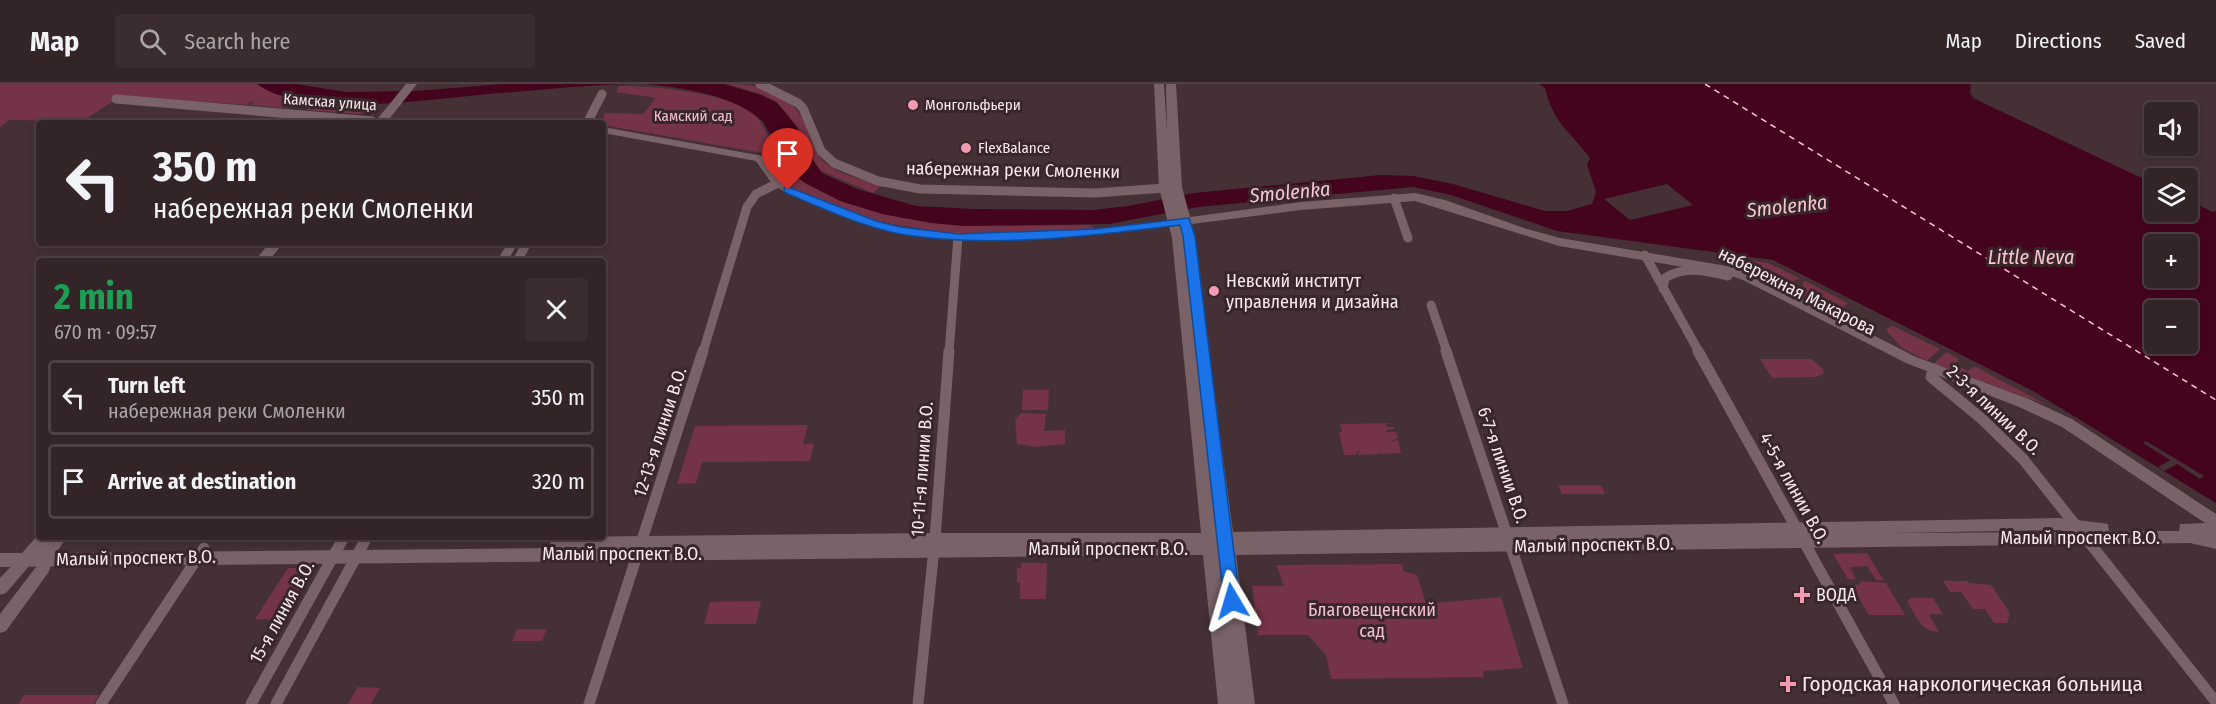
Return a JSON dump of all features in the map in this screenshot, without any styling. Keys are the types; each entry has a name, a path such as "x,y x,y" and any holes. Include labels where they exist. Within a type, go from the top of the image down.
{"main road":[{"path":"1159,84 1170,194 1190,245 1218,544 1228,704"},
{"path":"1170,194 1171,84"},
{"path":"377,120 398,92"},
{"path":"1178,217 1395,198 1432,200 1522,232 1559,242 1702,266"},
{"path":"264,258 274,246"},
{"path":"275,258 285,246"},
{"name":"набережная Макарова","path":"1702,266 1728,276 1894,362 1932,373 2045,419 2214,531"},
{"name":"набережная Макарова","path":"1702,266 1748,277 1932,373"},
{"name":"Малый проспект В.О.","path":"0,550 201,553 338,546 640,548 934,544 1218,544 1799,534 2082,532 2190,537 2214,531"},
{"path":"1218,544 1245,704"},
{"name":"Малый проспект В.О.","path":"0,560 44,549"}],"street":[{"name":"набережная реки Смоленки","path":"760,84 798,103 826,157 878,181 913,188 957,190 1170,194"},
{"path":"589,120 602,94"},
{"name":"Камская улица","path":"116,99 353,120"},
{"path":"606,131 759,158 778,183 788,190 872,223 900,230 958,237 1096,232 1178,217"},
{"name":"12-13-я линии В.О.","path":"589,704 747,207 756,194 778,183"},
{"path":"1395,198 1408,237"},
{"name":"10-11-я линии В.О.","path":"918,704 934,544 958,237"},
{"name":"4-5-я линии В.О.","path":"1645,255 1894,704"},
{"path":"1663,289 1665,278 1680,271 1728,276"},
{"name":"6-7-я линии В.О.","path":"1431,306 1563,704"},
{"name":"2-3-я линии В.О.","path":"1932,373 2023,459 2216,702"},
{"name":"15-я линия В.О.","path":"251,704 338,546"},
{"path":"276,704 362,546"},
{"path":"0,589 44,549"},
{"path":"0,626 43,569 44,549"},
{"path":"101,704 201,553"}],"green space":[{"path":"0,84 257,84 282,96 313,102 374,104 367,112 359,114 307,110 311,105 292,104 287,108 251,105 254,101 249,102 248,105 121,96 85,120 9,120 0,128"},
{"path":"727,84 764,88 784,98 800,114 822,160 842,173 881,186 873,193 819,170 797,127 777,102 761,94"},
{"name":"Камский сад","path":"619,86 651,87 710,96 743,107 757,117 786,163 803,182 844,201 878,212 947,224 1090,225 1097,230 961,235 873,221 815,200 787,185 773,161 763,153 606,126 606,120 602,120 605,113 643,114 656,98 616,92"},
{"path":"1719,255 1768,263 1801,279 1795,280 1786,289"},
{"path":"1805,281 1848,303 1844,307 1805,299 1791,292 1804,285 1802,283"},
{"path":"1893,326 1940,349 1927,361 1902,348 1885,329"},
{"path":"1946,352 1959,359 1955,364 1968,371 1974,366 2047,405 1934,364"},
{"path":"1760,359 1811,359 1823,369 1824,373 1816,377 1772,378"},
{"path":"1023,390 1049,390 1048,410 1022,410"},
{"path":"1021,413 1046,414 1044,431 1065,430 1065,444 1037,447 1017,444 1015,419"},
{"path":"1393,423 1386,424 1387,427 1395,429 1386,430 1396,432 1398,438 1389,442 1398,440 1401,453 1380,454 1378,449 1379,454 1358,455 1360,449 1356,455 1344,455 1339,432 1342,432 1340,424"},
{"path":"808,425 803,444 814,444 810,461 702,462 696,483 677,484 695,426"},
{"path":"1558,485 1601,485 1605,494 1562,494"},
{"path":"1867,553 1884,581 1876,580 1867,566 1850,567 1856,579 1848,579 1833,554"},
{"path":"1021,563 1047,563 1046,599 1020,599 1017,568 1021,568"},
{"name":"Благовещенский сад","path":"1402,564 1403,571 1417,575 1426,604 1501,597 1523,668 1483,671 1484,677 1331,679 1326,655 1308,635 1258,635 1252,586 1284,586 1276,565"},
{"path":"288,568 312,568 281,620 255,619"},
{"path":"1861,581 1886,583 1905,615 1869,615 1851,585 1859,585"},
{"path":"1943,581 1967,581 1991,585 2010,613 2007,623 1994,623 1985,609 1973,609 1961,592 1950,592"},
{"path":"1911,598 1933,598 1943,614 1929,614 1939,632 1928,629 1920,623 1908,603"},
{"path":"761,601 756,624 704,624 710,602"},
{"path":"517,629 547,629 542,641 512,641"},
{"path":"358,687 380,688 371,704 348,704"},
{"path":"24,695 99,695 93,704 18,704"}],"water":[{"path":"257,84 296,84 346,92 416,91 502,84 626,84 396,103 333,104 278,95"},
{"name":"Little Neva","path":"644,84 724,84 761,95 776,102 797,127 808,153 822,173 857,189 916,206 1093,210 1128,206 1194,193 1381,175 1413,176 1453,184 1545,211 1567,211 1592,204 1596,192 1587,165 1590,158 1558,119 1545,88 1539,84 1971,84 1970,93 1973,98 2144,179 2144,222 2198,222 2198,205 2213,212 2216,211 2216,503 2031,390 1773,260 1557,231 1451,195 1413,187 1198,207 1109,224 963,226 931,223 882,214 840,201 807,184 794,175 763,122 752,113 723,99 690,90"}],"pier":[{"path":"1667,184 1693,205 1630,220 1604,199"},
{"path":"2146,441 2204,476 2200,479 2177,464 2164,471 2158,467 2170,460 2143,443"}],"ferry route":[{"path":"1705,84 2216,400"}],"place":[{"name":"Монгольфьери","path":"913,105"},
{"name":"FlexBalance","path":"966,148"},
{"name":"Невский институт управления и дизайна","path":"1214,291"},
{"name":"ВОДА","path":"1802,595"},
{"name":"Городская наркологическая больница","path":"1788,684"}],"route":[{"path":"788,190 872,223 932,235 958,237 1050,235 1136,229 1185,221 1189,236 1232,601"}],"water label":[{"name":"Smolenka","path":"1290,192"},
{"name":"Smolenka","path":"1787,206"}]}
